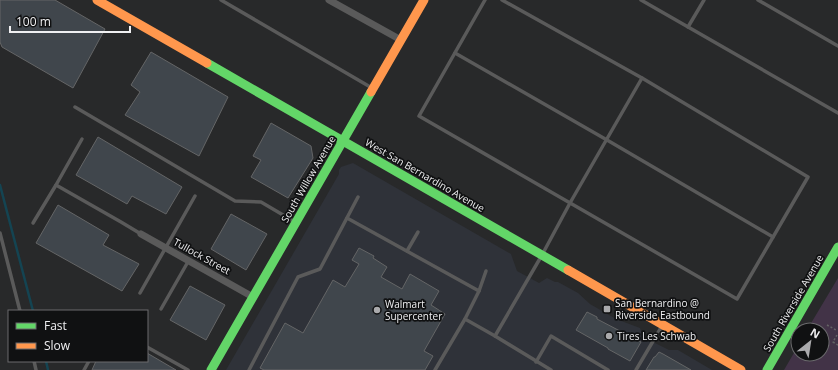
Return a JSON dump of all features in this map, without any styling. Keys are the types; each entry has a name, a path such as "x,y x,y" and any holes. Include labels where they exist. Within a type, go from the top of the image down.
{"main road":[{"name":"West San Bernardino Avenue","path":"97,0 741,370"},
{"name":"South Willow Avenue","path":"211,370 424,0"},
{"name":"South Riverside Avenue","path":"767,370 838,247"}],"street":[{"path":"329,0 401,40"},
{"name":"Tullock Street","path":"141,234 253,297"}],"lane":[{"path":"221,0 373,88"},
{"path":"485,0 419,116 738,299 808,176 642,78 502,0"},
{"path":"641,0 838,113"},
{"path":"688,27 704,0"},
{"path":"758,0 838,46"},
{"path":"455,53 773,237"},
{"path":"495,336 642,78"},
{"path":"75,107 235,201 261,202 296,223"},
{"path":"33,223 82,139"},
{"path":"56,185 141,234"},
{"path":"140,293 195,196"},
{"path":"249,370 298,277 320,269 358,197"},
{"path":"348,218 479,291"},
{"path":"407,251 418,232"},
{"path":"0,233 20,310"},
{"path":"161,309 188,260"},
{"path":"435,370 465,320 479,291 486,271"},
{"path":"465,320 495,336 551,370"},
{"path":"636,370 663,325"},
{"path":"536,362 551,336 608,370"},
{"path":"148,348 188,370"}],"path":[{"path":"830,327 836,330"},
{"path":"837,335 833,342 838,345"}],"shaded area":[{"path":"353,163 511,254 517,271 539,283 547,278 558,282 578,293 590,304 616,319 640,328 643,337 669,350 678,350 712,370 226,370 339,174 339,170 341,167"},
{"path":"838,278 838,370 784,370 790,360 790,362 830,362 830,322 812,322"}],"building":[{"path":"0,0 55,0 105,29 73,88 2,47 0,42"},
{"path":"151,52 228,97 199,156 125,115 140,92 131,85"},
{"path":"271,123 311,146 313,158 288,198 251,177 261,160 253,156"},
{"path":"98,137 182,187 166,214 132,196 127,204 76,175"},
{"path":"58,205 109,235 103,245 139,264 122,291 36,243"},
{"path":"231,214 267,234 246,270 211,249"},
{"name":"Walmart Supercenter","path":"359,248 374,256 373,258 387,267 381,277 402,289 410,274 439,291 431,305 445,314 424,351 433,356 425,370 264,370 260,368 285,323 303,333 333,280 345,287 359,264 352,260"},
{"path":"190,286 225,305 206,340 170,320"},
{"name":"Tires Les Schwab","path":"587,312 597,317 597,319 641,342 630,361 576,330"},
{"path":"659,352 691,370 646,370"},
{"path":"148,354 176,370 92,370 96,362 148,362"}],"waterway":[{"path":"0,185 33,310"},
{"path":"46,362 48,370"}],"traffic: fast":[{"path":"207,63 568,270"},
{"path":"211,370 371,92"},
{"path":"767,370 838,247"}],"traffic: slow":[{"path":"97,0 207,63"},
{"path":"371,92 424,0"},
{"path":"568,270 741,370"}],"place":[{"name":"San Bernardino @ Riverside Eastbound","path":"607,309"},
{"name":"Walmart Supercenter","path":"377,310"},
{"name":"Tires Les Schwab","path":"609,336"}]}
